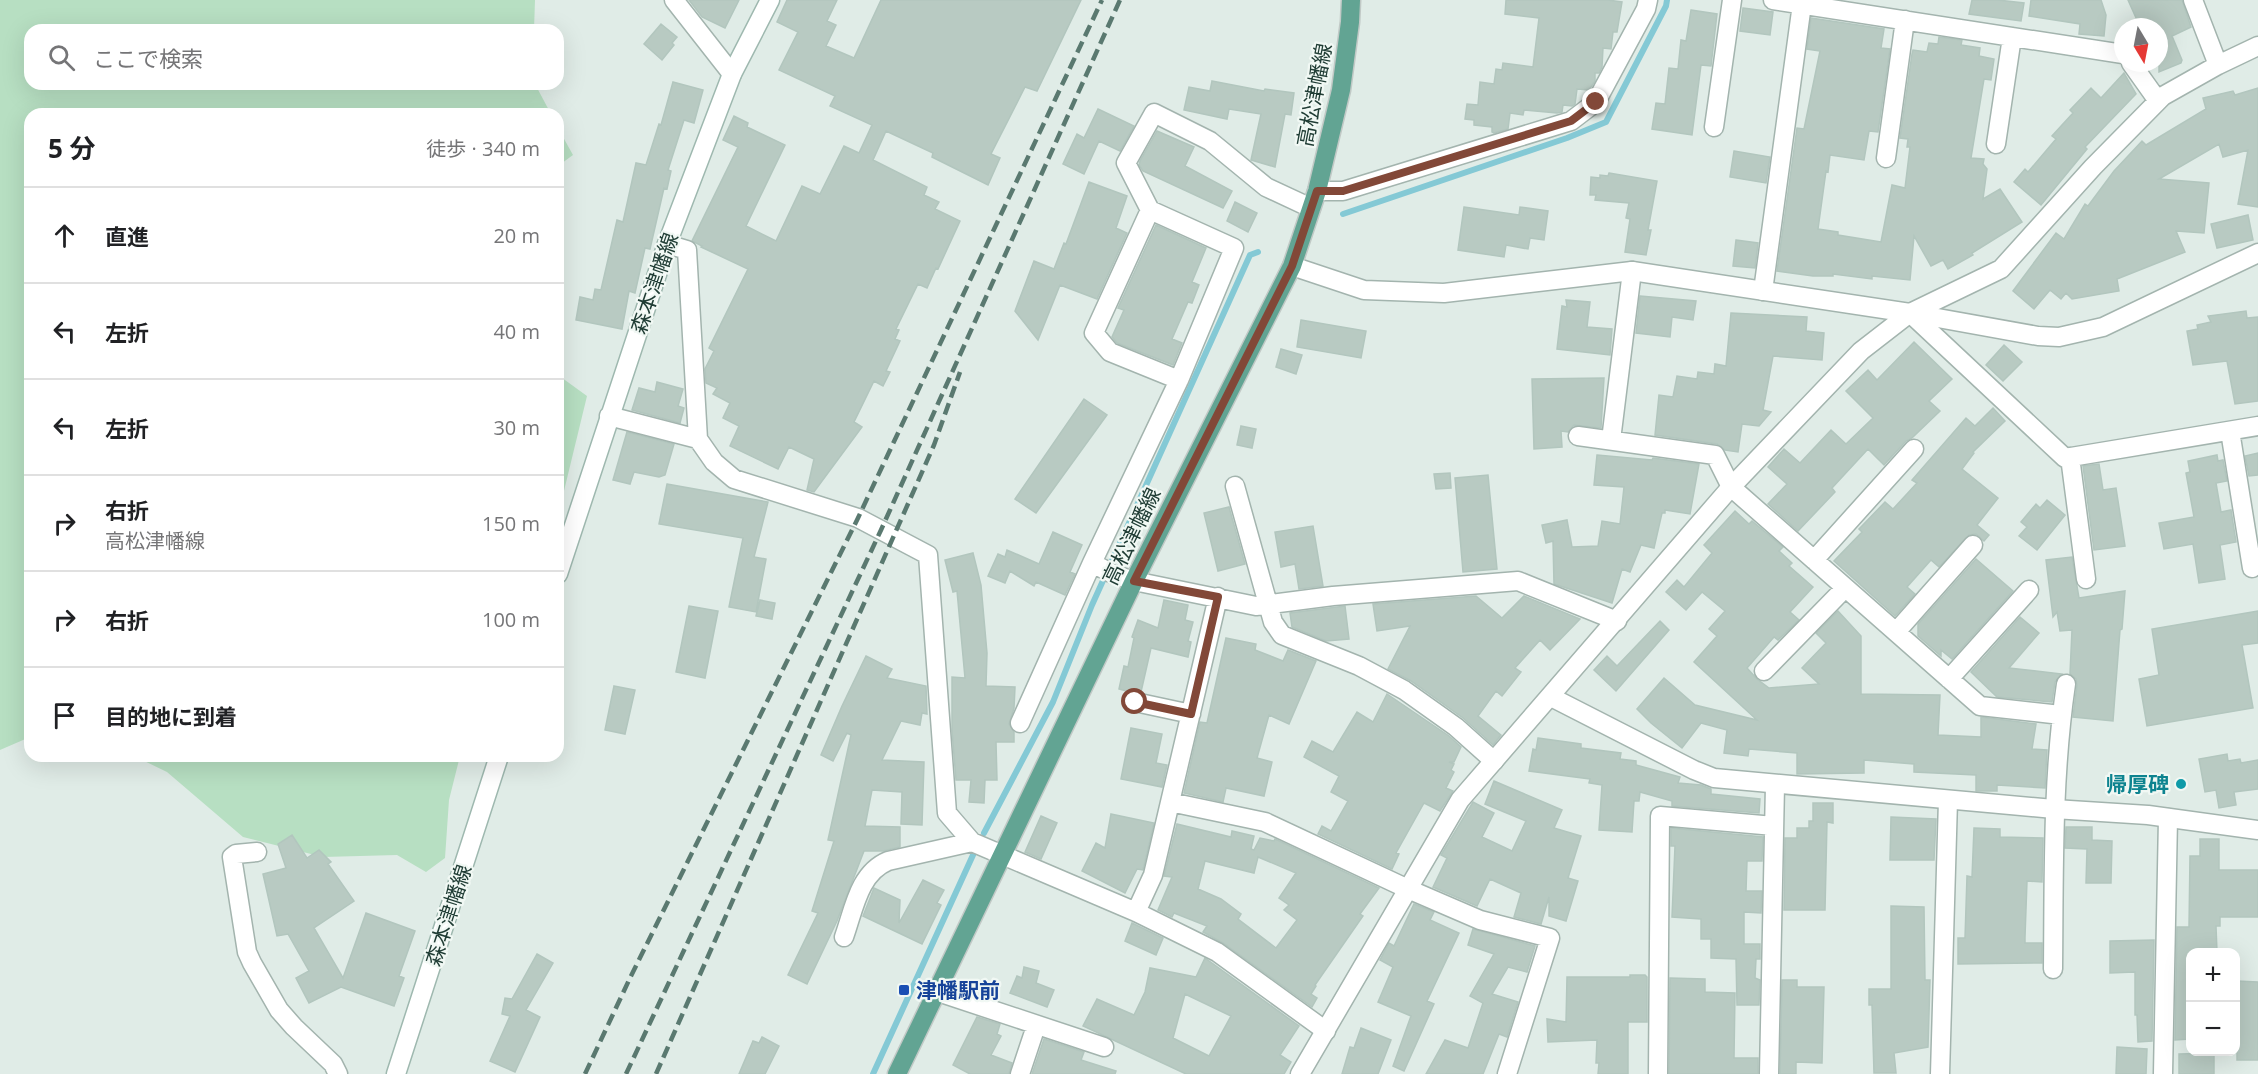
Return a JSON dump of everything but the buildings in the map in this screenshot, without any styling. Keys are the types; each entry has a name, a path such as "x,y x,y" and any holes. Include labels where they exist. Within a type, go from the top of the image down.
{"main road":[{"name":"高松津幡線","path":"897,1074 1134,581 1292,266 1314,200 1341,90 1351,0"}],"street":[{"path":"674,0 732,74"},
{"name":"森本津幡線","path":"564,555 667,244 732,74 770,0"},
{"path":"1020,723 1102,569 1234,248 1150,210 1125,163 1154,113 1210,141 1266,187 1314,200 1571,121 1596,102 1646,9 1648,0"},
{"path":"1714,127 1731,0"},
{"path":"1773,0 2114,53"},
{"path":"2193,0 2218,65"},
{"path":"1763,291 1802,4"},
{"path":"1886,158 1905,20"},
{"path":"1996,144 2012,36"},
{"path":"1300,1074 1460,800 1731,487 1861,351 1910,313 2001,269 2101,159 2158,101 2218,65 2258,46"},
{"path":"2137,72 2158,101"},
{"path":"1150,210 1094,333 1110,352 1179,380"},
{"path":"667,244 687,250 698,439 714,462 734,479 858,518 928,555 947,813 972,842 1136,912 1217,952 1326,1031"},
{"path":"1292,266 1364,290 1444,293 1632,271 1910,313 2038,336 2059,337 2103,327 2258,253"},
{"path":"1611,440 1632,271"},
{"path":"1910,313 2065,458 2258,426"},
{"path":"609,416 698,439"},
{"path":"2230,431 2252,568"},
{"path":"1578,436 1715,455 1731,487 1980,706 2061,715"},
{"path":"1814,560 1914,449"},
{"path":"2070,457 2086,579"},
{"path":"1235,486 1273,622 1282,635 1359,666 1404,690 1456,727 1494,761"},
{"path":"1896,632 1973,545"},
{"path":"1102,569 1134,581 1256,606 1333,596 1518,581 1617,621"},
{"path":"1764,671 1845,588"},
{"path":"1949,679 2029,590"},
{"path":"1136,912 1153,875 1218,597"},
{"path":"2053,969 2055,809 2061,715 2066,684"},
{"path":"1551,697 1714,778 2168,818 2258,830"},
{"path":"1135,702 1191,714"},
{"name":"森本津幡線","path":"396,1074 497,762"},
{"path":"1769,1074 1775,784"},
{"path":"1940,1074 1948,800"},
{"path":"1170,802 1265,822 1480,920 1550,938 1507,1074"},
{"path":"1658,1074 1660,816 1774,826"},
{"path":"2163,1074 2168,818"},
{"path":"844,937 864,881 877,865 972,842"},
{"path":"257,852 236,854 232,857 247,952 279,1010 333,1064 338,1074"},
{"path":"935,992 1104,1047"},
{"path":"1020,1074 1036,1026"}],"green space":[{"path":"0,0 535,0 534,24 24,24 24,90 538,90 548,108 24,108 24,740 0,750"},
{"path":"564,139 573,155 564,162"},
{"path":"564,379 587,396 564,491"},
{"path":"146,762 458,762 449,800 445,858 426,872 397,855 323,857 243,837 167,772"}],"waterway":[{"path":"1343,214 1567,138 1606,122 1667,0"},
{"path":"984,833 1053,702 1092,605 1250,255 1258,252"},
{"path":"873,1074 973,855"}],"railway":[{"path":"585,1074 630,978 858,518 1102,0"},
{"path":"626,1074 881,530 1120,0"},
{"path":"656,1074 934,445 960,372"}],"place":[{"name":"帰厚碑","path":"2181,784"},
{"name":"津幡駅前","path":"904,990"}],"route":[{"path":"1135,702 1191,714 1218,597 1134,581 1292,266 1317,191 1343,191 1571,121 1596,102"}]}
